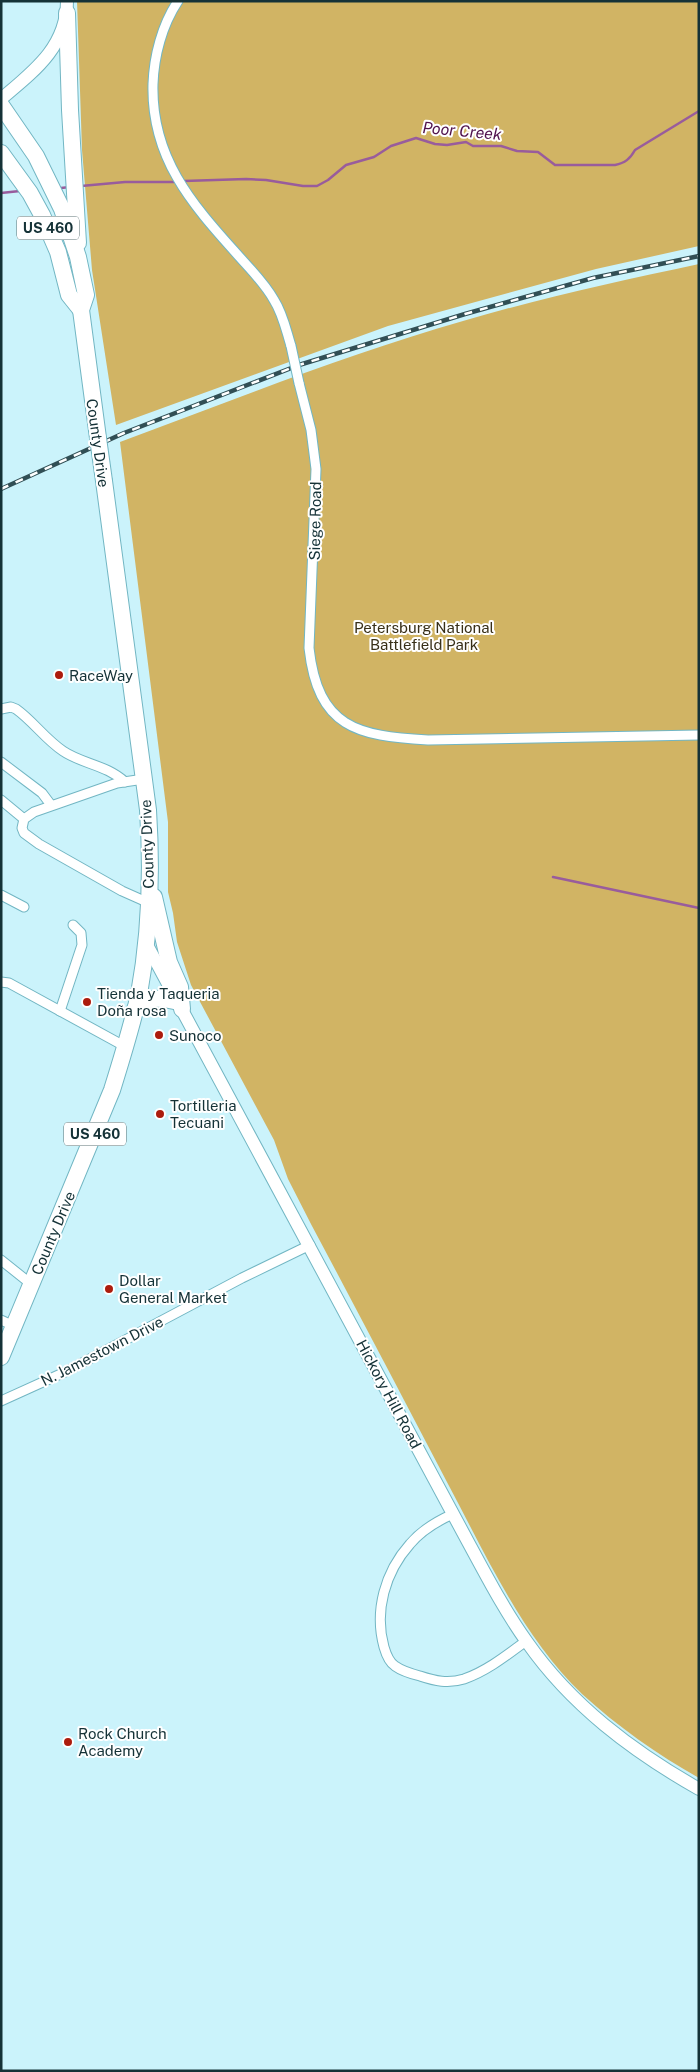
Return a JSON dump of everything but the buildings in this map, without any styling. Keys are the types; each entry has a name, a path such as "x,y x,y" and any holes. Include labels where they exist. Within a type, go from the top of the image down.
{"highway":[{"path":"67,7 70,120 78,227 78,257"},
{"name":"County Drive","path":"1,104 20,130 50,182 62,209 78,257 86,295 81,310 149,823 149,903 146,943 126,1047 100,1123 31,1284 8,1323 1,1357"},
{"name":"County Drive","path":"1,152 25,185 42,216 58,252 69,295 81,310"},
{"path":"135,1008 139,1004 153,998 180,1005 180,987 169,962 149,878"}],"street":[{"name":"Siege Road","path":"178,1 162,36 154,73 154,106 161,142 168,160 198,211 265,286 275,301 282,316 291,346 311,430 316,469 310,648 312,673 325,701 339,718 356,729 388,738 428,740 699,736"},
{"path":"1,100 46,60 59,40 67,7"},
{"path":"1,709 11,707 16,709 62,750 77,760 113,772 125,782"},
{"path":"1,762 42,793 51,805"},
{"path":"144,779 125,782 51,805 34,812 24,819 22,828 24,833 38,844 122,891 149,903"},
{"path":"1,800 24,819"},
{"path":"1,895 24,907"},
{"path":"60,1011 82,945 80,933 73,925"},
{"name":"Hickory Hill Road","path":"146,943 497,1595 526,1641 562,1685 594,1716 634,1748 699,1789"},
{"path":"1,982 9,983 126,1047"},
{"name":"N. Jamestown Drive","path":"1,1401 65,1372 242,1278 310,1245"},
{"path":"1,1260 31,1284"},
{"path":"453,1514 433,1524 410,1543 395,1564 382,1602 379,1630 386,1656 394,1666 440,1683 463,1679 481,1671 526,1641"}],"green space":[{"path":"77,1 699,1 699,246 596,269 388,326 116,425 92,270 82,150"},
{"name":"Petersburg National Battlefield Park","path":"699,264 699,1778 668,1760 638,1739 582,1694 561,1672 524,1622 492,1567 312,1226 288,1179 274,1140 191,985 177,942 168,892 168,822 120,442 291,378 420,334 551,297"}],"waterway":[{"name":"Poor Creek","path":"184,181 246,179 317,186 328,180 346,165 374,157 391,146 416,138 435,144 447,145 466,142 473,146 501,146 517,151 538,152 555,165 615,165 624,162 635,150 699,111"},
{"name":"Poor Creek","path":"81,186 125,182 174,182"},
{"name":"Poor Creek","path":"61,188 70,187"},
{"name":"Poor Creek","path":"1,193 20,191"},
{"path":"553,877 699,908"}],"railway":[{"path":"1,489 124,433 299,365 465,314 593,278 699,256"}],"place":[{"name":"RaceWay","path":"59,675"},
{"name":"Tienda y Taqueria Doña rosa","path":"87,1002"},
{"name":"Sunoco","path":"159,1035"},
{"name":"Tortilleria Tecuani","path":"160,1114"},
{"name":"Dollar General Market","path":"109,1289"},
{"name":"Rock Church Academy","path":"68,1742"}]}
